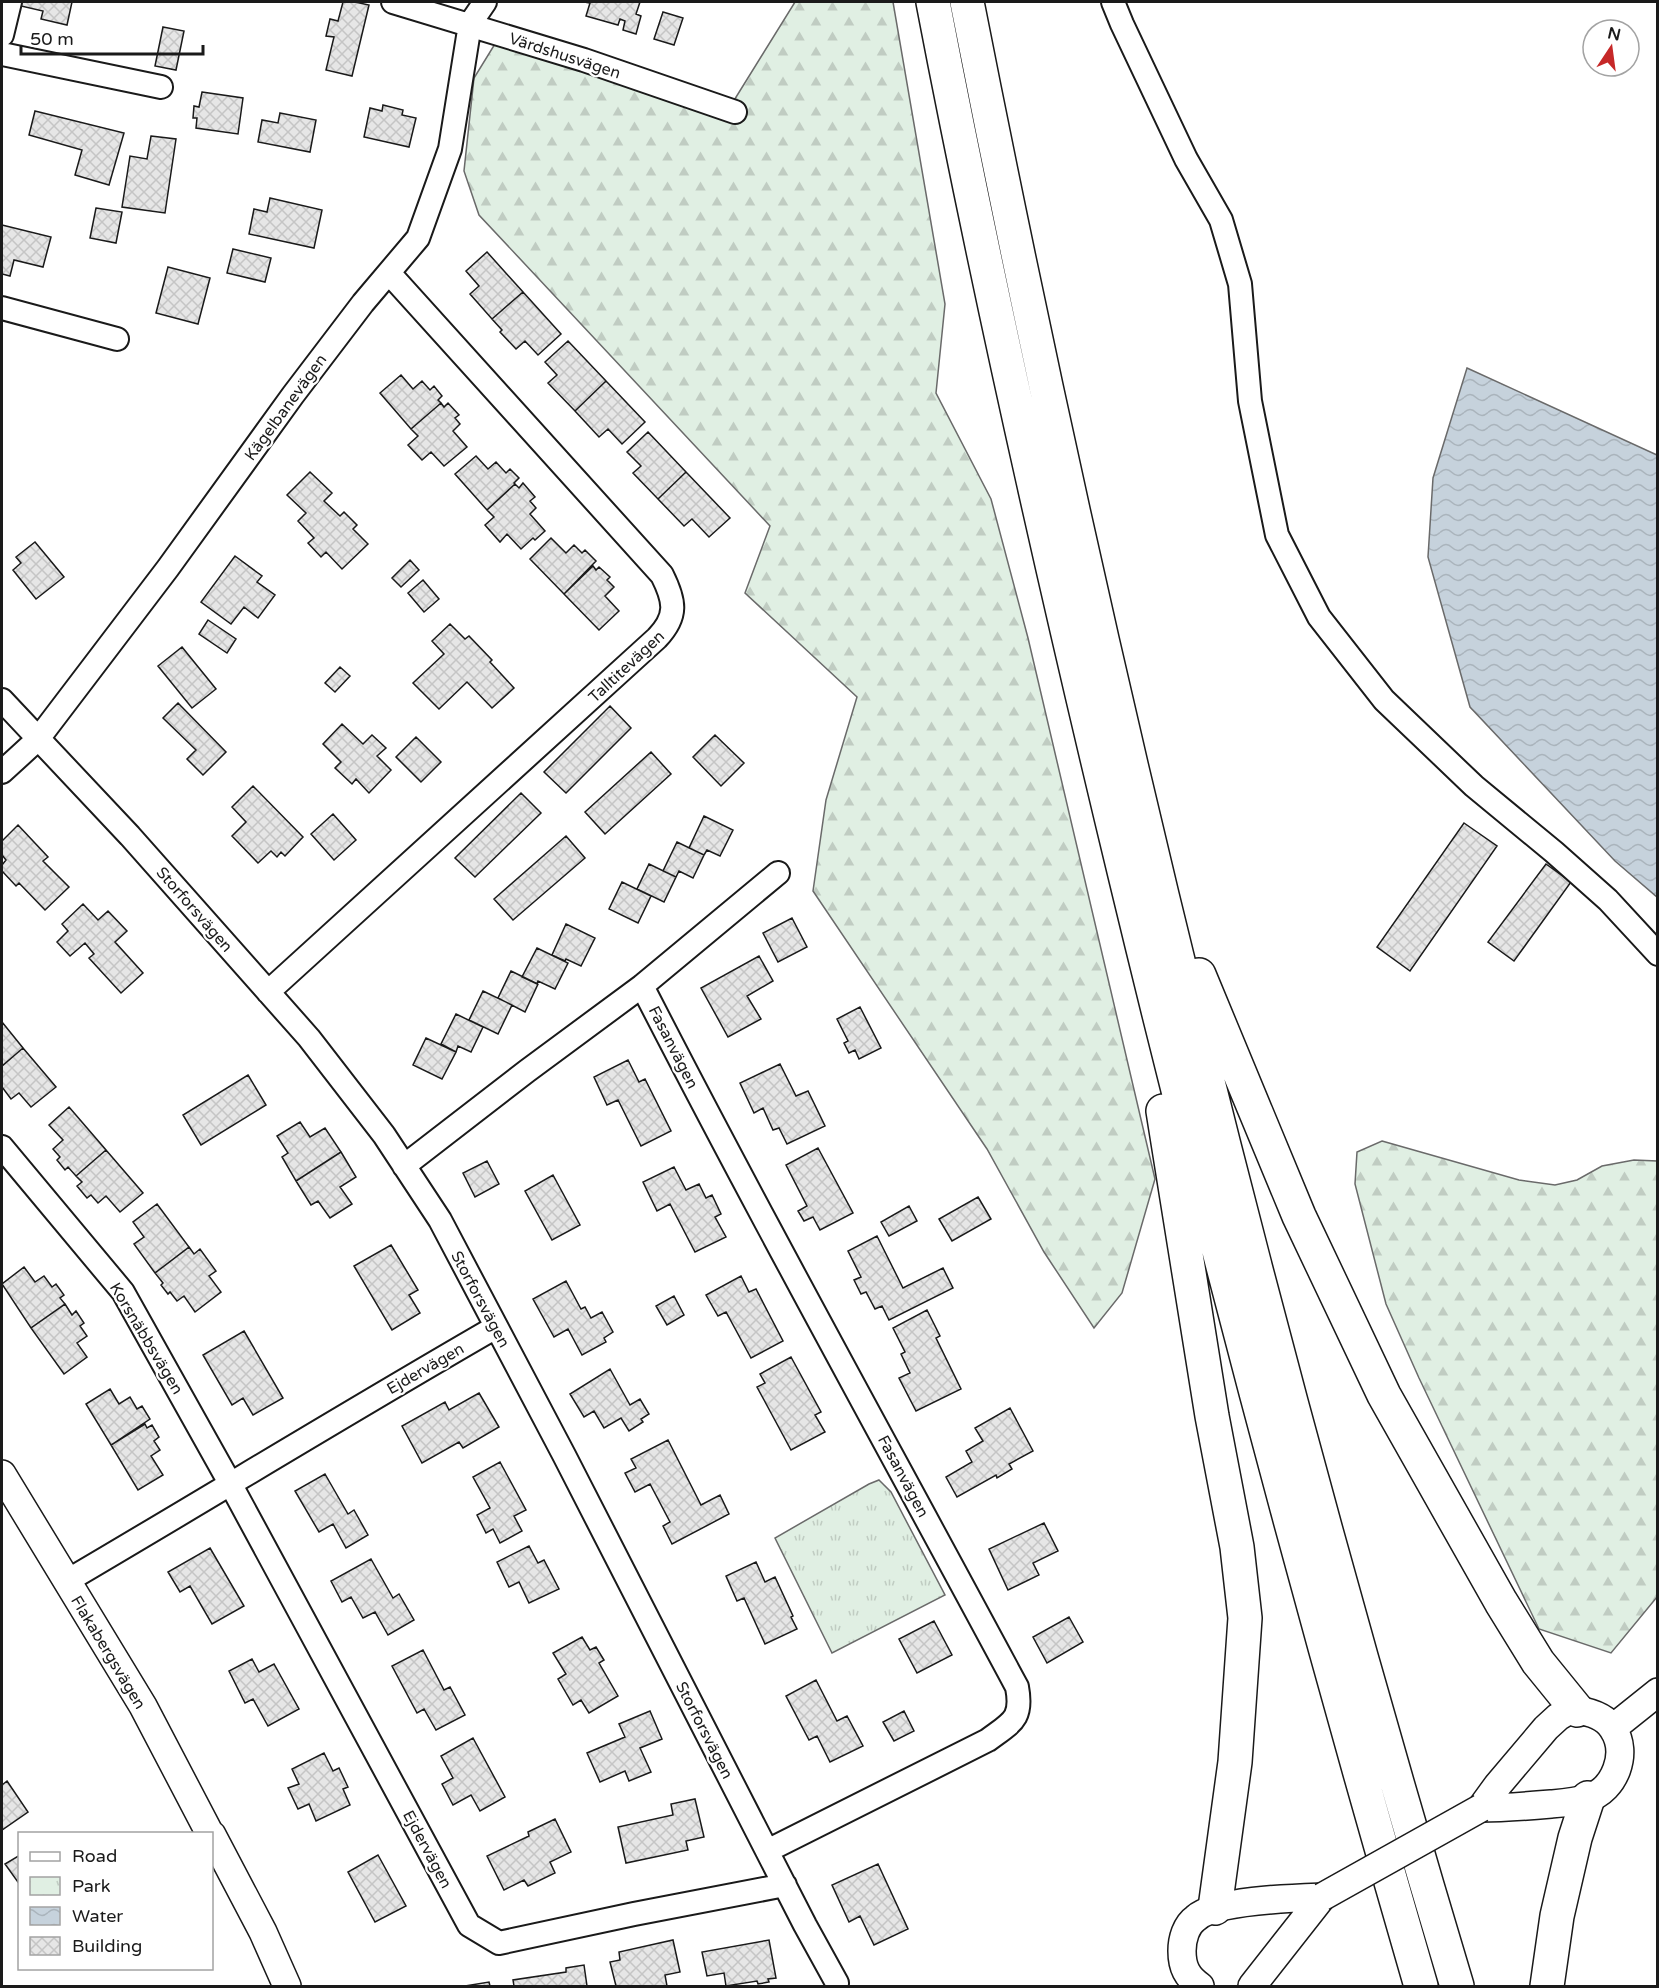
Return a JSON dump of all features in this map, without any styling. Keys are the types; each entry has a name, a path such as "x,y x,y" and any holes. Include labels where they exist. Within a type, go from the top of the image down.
{"highway":[{"path":"933,2 1007,362 1062,610 1141,877 1222,1136 1295,1418 1392,1769 1457,1986"},
{"path":"967,2 997,158 1075,522 1141,877 1164,1037 1311,1596 1421,1986"},
{"path":"1141,877 1384,1395 1501,1602 1538,1662 1577,1710"},
{"path":"1141,877 1212,1416 1237,1547 1245,1618 1235,1761 1215,1908"},
{"path":"1547,1986 1557,1916 1575,1838 1588,1798"}],"street":[{"path":"2,35 10,2"},
{"name":"Värdshusvägen","path":"393,2 584,60 735,112"},
{"name":"Kägelbanevägen","path":"2,772 38,739 168,568 293,394 363,303 418,238 450,149 470,24 485,2"},
{"path":"1113,2 1186,159 1221,220 1240,284 1250,401 1277,535 1318,617 1384,700 1474,786 1608,900 1658,954"},
{"path":"2,54 161,87"},
{"name":"Talltitevägen","path":"268,992 657,638 667,628 673,615 672,602 662,575 389,273"},
{"path":"2,308 117,339"},
{"name":"Storforsvägen","path":"2,700 130,836 309,1038 384,1135 440,1220 837,1983"},
{"name":"Fasanvägen","path":"404,1166 642,986 778,873"},
{"name":"Fasanvägen","path":"642,986 798,1283 1017,1687 1020,1701 1019,1713 1015,1720 988,1740 767,1851"},
{"name":"Korsnäbbsvägen","path":"2,1147 123,1292 231,1485"},
{"name":"Ejdervägen","path":"67,1581 496,1327"},
{"name":"Flakabergsvägen","path":"2,1474 143,1706 210,1832"},
{"name":"Ejdervägen","path":"231,1485 469,1925 499,1943 785,1885"},
{"path":"1613,1728 1658,1692"},
{"path":"1252,1986 1322,1897 1481,1809 1588,1798 1608,1785 1615,1775 1620,1751 1618,1738 1613,1728 1596,1715 1577,1710 1568,1711 1558,1717 1497,1786 1481,1809"},
{"name":"Flakabergsvägen","path":"213,1838 263,1932 287,1986"},
{"path":"1191,1984 1183,1963 1182,1947 1184,1937 1194,1919 1215,1908 1322,1897"}],"green space":[{"path":"795,2 893,2 945,304 936,393 991,499 1028,638 1155,1179 1122,1293 1094,1328 1044,1252 987,1149 813,891 826,800 857,697 745,593 770,526 479,215 464,171 474,78 506,26 733,102"},
{"path":"1382,1141 1519,1180 1555,1185 1577,1180 1602,1166 1634,1160 1657,1161 1657,1597 1611,1653 1539,1629 1419,1378 1386,1304 1355,1184 1357,1152"},
{"path":"879,1480 891,1492 945,1595 832,1653 775,1538"}],"water":[{"path":"1467,368 1657,455 1657,897 1615,861 1470,707 1428,557 1433,478"}],"building":[{"path":"22,2 72,2 67,25 41,19 43,11 21,6"},
{"path":"343,2 369,5 352,76 326,70 334,37 326,36 330,19 338,21"},
{"path":"584,2 640,2 636,14 641,16 636,34 623,30 625,21 620,19 618,25 586,16 590,3"},
{"path":"663,12 683,18 674,45 654,39"},
{"path":"163,27 184,31 176,70 155,66"},
{"path":"202,92 243,98 238,134 196,128 197,118 193,118 194,106 199,107"},
{"path":"383,105 403,110 402,115 416,118 409,147 364,137 370,108 382,111"},
{"path":"35,111 124,133 109,185 75,175 82,150 29,135"},
{"path":"280,113 316,120 310,152 258,142 262,120 278,123"},
{"path":"151,136 176,139 165,213 122,207 130,156 147,159"},
{"path":"270,198 322,210 314,248 249,234 254,209 267,212"},
{"path":"96,208 122,212 116,243 90,238"},
{"path":"2,225 51,237 43,267 14,260 10,276 2,274"},
{"path":"233,249 271,258 265,282 227,273"},
{"path":"487,252 523,292 492,319 470,294 479,286 466,271"},
{"path":"168,267 210,278 198,324 156,313"},
{"path":"523,292 561,334 538,355 525,341 516,349 500,332 502,330 492,319"},
{"path":"568,341 606,381 575,411 548,383 557,375 545,362"},
{"path":"401,375 413,389 422,381 430,390 434,386 442,396 438,400 441,403 411,429 380,393"},
{"path":"606,381 645,422 622,444 608,429 599,437 575,411"},
{"path":"441,403 444,407 448,403 459,415 455,418 460,424 453,431 467,447 444,466 431,452 422,460 408,445 418,436 411,429"},
{"path":"648,432 686,472 658,499 633,473 641,466 627,452"},
{"path":"476,456 488,469 496,462 506,473 510,469 519,478 487,510 455,474"},
{"path":"310,472 332,493 324,501 340,516 344,512 357,525 353,529 368,544 342,569 326,552 321,557 308,543 314,538 298,521 306,513 287,495"},
{"path":"686,472 730,518 709,537 692,519 684,526 658,499"},
{"path":"523,483 535,497 530,501 536,508 530,514 545,531 521,549 507,534 500,542 485,525 494,517 487,510 515,484 519,488"},
{"path":"551,538 566,553 574,545 582,553 585,550 596,561 564,594 530,559"},
{"path":"35,542 64,577 36,599 13,570 21,563 16,557"},
{"path":"235,556 262,576 257,582 275,595 258,618 244,607 231,624 201,602"},
{"path":"410,560 419,570 401,587 392,578"},
{"path":"593,566 596,570 599,567 610,577 607,580 614,587 605,596 619,611 599,630 564,594"},
{"path":"423,580 439,599 424,612 408,593"},
{"path":"208,620 236,639 227,653 199,634"},
{"path":"450,624 465,639 469,636 514,688 492,708 467,682 439,709 413,683 444,654 432,641"},
{"path":"182,647 216,689 192,708 158,666"},
{"path":"340,667 350,676 335,692 325,683"},
{"path":"178,703 226,752 203,775 187,759 196,750 163,718"},
{"path":"610,706 631,728 566,793 544,772"},
{"path":"342,724 363,744 372,735 386,748 377,756 391,770 369,793 356,779 352,784 335,768 341,762 323,744"},
{"path":"715,735 744,763 721,786 693,757"},
{"path":"416,737 441,762 421,782 396,757"},
{"path":"651,752 671,774 605,834 585,812"},
{"path":"253,786 303,837 285,856 281,852 277,857 271,851 258,863 232,836 246,822 232,807"},
{"path":"521,793 541,813 475,877 455,858"},
{"path":"333,814 356,840 334,860 311,834"},
{"path":"704,816 733,830 720,856 707,850 704,855 689,848"},
{"path":"1464,823 1497,846 1410,971 1377,947"},
{"path":"18,825 48,857 43,861 69,887 45,910 19,883 16,886 2,871 2,865 6,860 2,855 2,841"},
{"path":"566,836 585,858 513,920 494,899"},
{"path":"677,842 704,855 693,878 679,871 676,877 663,871"},
{"path":"649,864 676,877 664,902 637,889"},
{"path":"1546,864 1571,882 1514,961 1488,942"},
{"path":"622,882 651,896 638,923 609,909"},
{"path":"83,904 98,920 108,911 127,931 115,942 143,973 121,993 89,958 94,954 85,943 70,956 57,942 68,931 62,924"},
{"path":"792,918 807,947 778,962 763,933"},
{"path":"566,924 595,938 581,966 552,955"},
{"path":"537,948 568,963 555,989 522,977"},
{"path":"759,956 773,981 747,996 761,1019 728,1037 701,988"},
{"path":"511,971 538,984 525,1012 498,998"},
{"path":"483,991 512,1005 498,1034 469,1020"},
{"path":"860,1007 881,1048 859,1059 855,1050 849,1053 844,1043 848,1041 837,1019"},
{"path":"456,1014 483,1027 471,1052 458,1046 456,1052 441,1044"},
{"path":"2,1022 23,1048 2,1066"},
{"path":"426,1038 456,1052 442,1079 413,1065"},
{"path":"23,1048 56,1087 31,1107 19,1093 11,1099 2,1087 2,1066"},
{"path":"628,1060 639,1082 645,1079 671,1131 641,1146 618,1100 607,1105 594,1077"},
{"path":"780,1064 796,1096 808,1091 825,1126 787,1144 779,1128 773,1130 763,1108 754,1113 740,1083"},
{"path":"248,1075 266,1105 201,1145 183,1115"},
{"path":"69,1107 106,1150 76,1176 68,1167 65,1170 57,1160 60,1157 53,1149 63,1140 49,1125"},
{"path":"300,1122 310,1137 325,1128 341,1152 296,1181 282,1157 288,1153 277,1136"},
{"path":"818,1148 853,1213 820,1230 813,1217 804,1221 798,1211 807,1206 786,1165"},
{"path":"106,1150 143,1193 120,1212 106,1196 98,1203 91,1195 87,1198 77,1186 82,1182 76,1176"},
{"path":"341,1152 356,1177 340,1187 352,1204 330,1218 318,1201 311,1205 296,1181"},
{"path":"487,1161 499,1184 475,1197 463,1173"},
{"path":"674,1167 686,1190 699,1184 706,1198 712,1195 721,1214 715,1217 726,1237 695,1252 670,1204 657,1211 643,1182"},
{"path":"553,1175 580,1225 552,1240 525,1191"},
{"path":"978,1197 991,1219 952,1241 939,1219"},
{"path":"157,1204 189,1247 155,1273 134,1244 144,1237 133,1222"},
{"path":"909,1206 917,1221 889,1236 881,1222"},
{"path":"877,1236 903,1288 943,1268 953,1288 889,1320 882,1306 875,1309 866,1292 861,1294 854,1280 861,1277 848,1251"},
{"path":"391,1245 418,1290 409,1295 420,1313 392,1330 354,1266"},
{"path":"189,1247 194,1254 200,1249 216,1271 209,1276 221,1292 195,1312 184,1296 177,1301 170,1292 168,1294 155,1273"},
{"path":"24,1267 35,1282 44,1276 52,1287 56,1284 64,1295 60,1298 65,1304 31,1328 2,1284"},
{"path":"741,1276 749,1292 756,1289 783,1341 751,1358 726,1312 718,1316 706,1295"},
{"path":"566,1281 581,1309 585,1307 591,1318 602,1312 613,1332 604,1338 606,1342 582,1355 568,1329 554,1337 533,1299"},
{"path":"674,1296 684,1315 667,1325 656,1306"},
{"path":"65,1304 72,1315 76,1311 84,1323 80,1326 87,1336 77,1343 87,1357 64,1374 31,1328"},
{"path":"927,1310 940,1336 936,1338 961,1389 916,1411 899,1378 910,1373 901,1354 905,1352 893,1328"},
{"path":"244,1331 283,1398 253,1415 243,1398 232,1405 203,1355"},
{"path":"791,1357 821,1412 815,1415 825,1432 791,1450 757,1387 765,1383 760,1374"},
{"path":"610,1369 630,1405 640,1399 649,1414 641,1419 643,1422 629,1431 621,1418 604,1428 594,1411 584,1417 570,1394"},
{"path":"110,1389 119,1404 130,1397 137,1409 142,1406 150,1419 111,1445 86,1404"},
{"path":"479,1393 499,1427 463,1448 459,1442 422,1463 402,1426 445,1402 449,1410"},
{"path":"1010,1408 1033,1451 1009,1464 1012,1469 997,1478 996,1475 957,1497 946,1477 972,1462 966,1451 983,1441 975,1428"},
{"path":"145,1424 147,1428 152,1425 159,1437 154,1441 160,1450 151,1456 163,1475 138,1490 111,1445"},
{"path":"668,1440 701,1505 720,1495 729,1514 672,1544 663,1526 670,1522 650,1484 635,1492 625,1473 636,1468 631,1459"},
{"path":"500,1462 526,1510 514,1516 522,1531 500,1543 493,1529 486,1533 477,1515 490,1508 473,1477"},
{"path":"325,1474 348,1514 354,1510 368,1535 346,1548 333,1524 319,1532 295,1491"},
{"path":"1044,1523 1058,1551 1033,1563 1039,1575 1008,1590 989,1549"},
{"path":"529,1546 538,1563 544,1560 559,1589 529,1603 519,1582 509,1587 497,1562"},
{"path":"210,1548 244,1606 212,1624 190,1586 180,1592 168,1572"},
{"path":"371,1559 393,1598 399,1594 414,1620 388,1635 375,1612 363,1618 351,1597 342,1602 331,1581"},
{"path":"756,1562 765,1582 775,1577 797,1629 765,1644 744,1598 737,1601 726,1576"},
{"path":"1069,1617 1083,1642 1047,1663 1033,1637"},
{"path":"934,1621 952,1655 917,1673 899,1639"},
{"path":"582,1637 590,1650 596,1647 604,1660 599,1663 618,1696 589,1713 581,1700 573,1705 558,1679 566,1674 553,1653"},
{"path":"423,1650 444,1690 450,1687 465,1715 436,1730 424,1709 417,1713 392,1666"},
{"path":"252,1659 259,1672 274,1664 299,1709 268,1726 253,1699 245,1703 229,1671"},
{"path":"816,1680 837,1721 847,1716 863,1746 830,1762 817,1736 809,1740 786,1696"},
{"path":"650,1711 662,1739 640,1748 651,1772 629,1781 625,1771 600,1782 587,1753 625,1737 619,1724"},
{"path":"904,1711 914,1731 894,1741 883,1722"},
{"path":"473,1738 505,1797 480,1811 471,1795 453,1805 442,1784 453,1778 441,1756"},
{"path":"324,1753 333,1771 339,1768 348,1787 343,1789 350,1805 316,1821 309,1804 298,1809 288,1788 299,1784 292,1769"},
{"path":"7,1781 28,1812 2,1830 2,1785"},
{"path":"695,1799 704,1837 686,1841 688,1850 626,1863 618,1827 673,1815 671,1804"},
{"path":"555,1819 571,1852 550,1862 555,1873 528,1886 524,1880 504,1890 487,1856 529,1836 528,1832"},
{"path":"378,1855 406,1906 375,1922 348,1872"},
{"path":"18,1856 18,1882 5,1864"},
{"path":"878,1864 908,1929 874,1945 860,1916 849,1922 832,1885"},
{"path":"673,1940 680,1972 665,1975 667,1986 616,1986 610,1962 620,1960 619,1952"},
{"path":"769,1940 776,1978 758,1984 757,1981 726,1986 724,1973 707,1976 702,1952"},
{"path":"584,1965 587,1986 514,1986 513,1980 566,1972 566,1968"},
{"path":"489,1982 490,1986 465,1986"}]}
